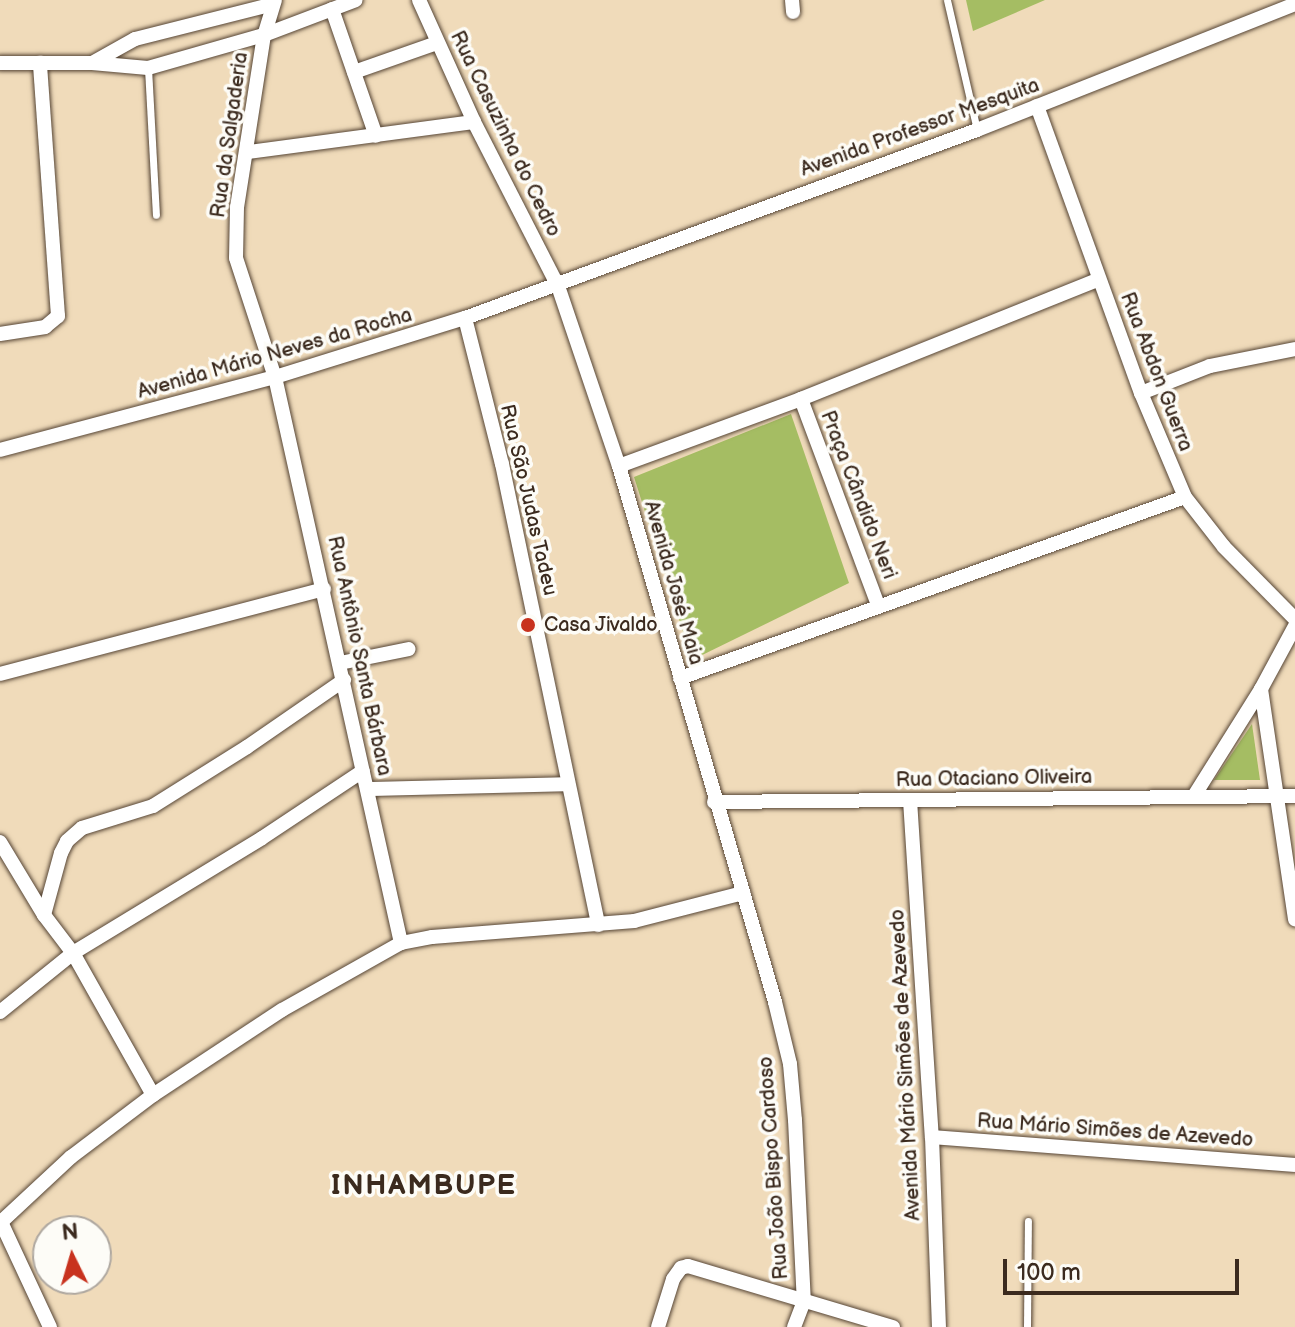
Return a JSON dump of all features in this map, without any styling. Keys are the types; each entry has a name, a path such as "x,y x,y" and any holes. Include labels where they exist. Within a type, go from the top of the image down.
{"street":[{"path":"0,63 92,63 148,68 264,35 356,0"},
{"name":"Rua Casuzinha do Cedro","path":"419,0 474,122 558,286"},
{"path":"92,63 135,39 274,2"},
{"name":"Rua da Salgaderia","path":"274,2 264,35 249,152 237,207 236,258 275,377"},
{"name":"Avenida Professor Mesquita","path":"558,286 977,130 1295,4"},
{"path":"332,9 376,136"},
{"path":"354,72 437,43"},
{"path":"0,334 55,322 59,307 40,63"},
{"name":"Rua Abdon Guerra","path":"1037,106 1141,393 1185,497 1224,547 1295,619"},
{"path":"249,152 474,122"},
{"path":"619,466 801,399 1099,279"},
{"name":"Avenida Mário Neves da Rocha","path":"0,450 275,377 558,286"},
{"name":"Avenida José Maia","path":"558,286 619,466 714,802 743,893"},
{"name":"Rua São Judas Tadeu","path":"465,318 502,464 598,925"},
{"path":"1141,393 1210,366 1295,349"},
{"name":"Rua Antônio Santa Bárbara","path":"275,377 401,943"},
{"name":"Praça Cândido Neri","path":"801,399 878,605"},
{"path":"680,678 1185,497"},
{"path":"0,674 324,589"},
{"path":"1194,796 1261,689 1295,626"},
{"path":"340,663 409,649"},
{"path":"44,915 61,853 67,841 82,828 153,806 247,747 344,680"},
{"path":"1261,689 1274,796 1295,920"},
{"path":"0,1012 73,953 262,838 363,771"},
{"path":"368,789 568,784"},
{"name":"Rua Otaciano Oliveira","path":"714,802 1295,796"},
{"name":"Avenida Mário Simões de Azevedo","path":"910,800 932,1137 939,1327"},
{"path":"0,842 44,915 73,953 153,1095"},
{"path":"50,1327 0,1222 71,1157 153,1095 282,1010 401,943 432,937 598,925 663,916 743,893"},
{"name":"Rua João Bispo Cardoso","path":"743,893 790,1064 804,1301"},
{"name":"Rua Mário Simões de Azevedo","path":"932,1137 1295,1165"},
{"path":"658,1327 676,1273 692,1267 893,1327"},
{"path":"794,1327 804,1301"}],"lane":[{"path":"947,0 977,130"},
{"path":"148,68 156,215"},
{"path":"1027,1327 1028,1221"}],"green space":[{"path":"966,0 1045,0 973,31"},
{"path":"791,414 849,583 692,660 634,477"},
{"path":"1252,724 1260,780 1214,780"}],"place":[{"name":"Casa Jivaldo","path":"528,625"}],"district":[{"name":"INHAMBUPE","path":"424,1186"}]}
